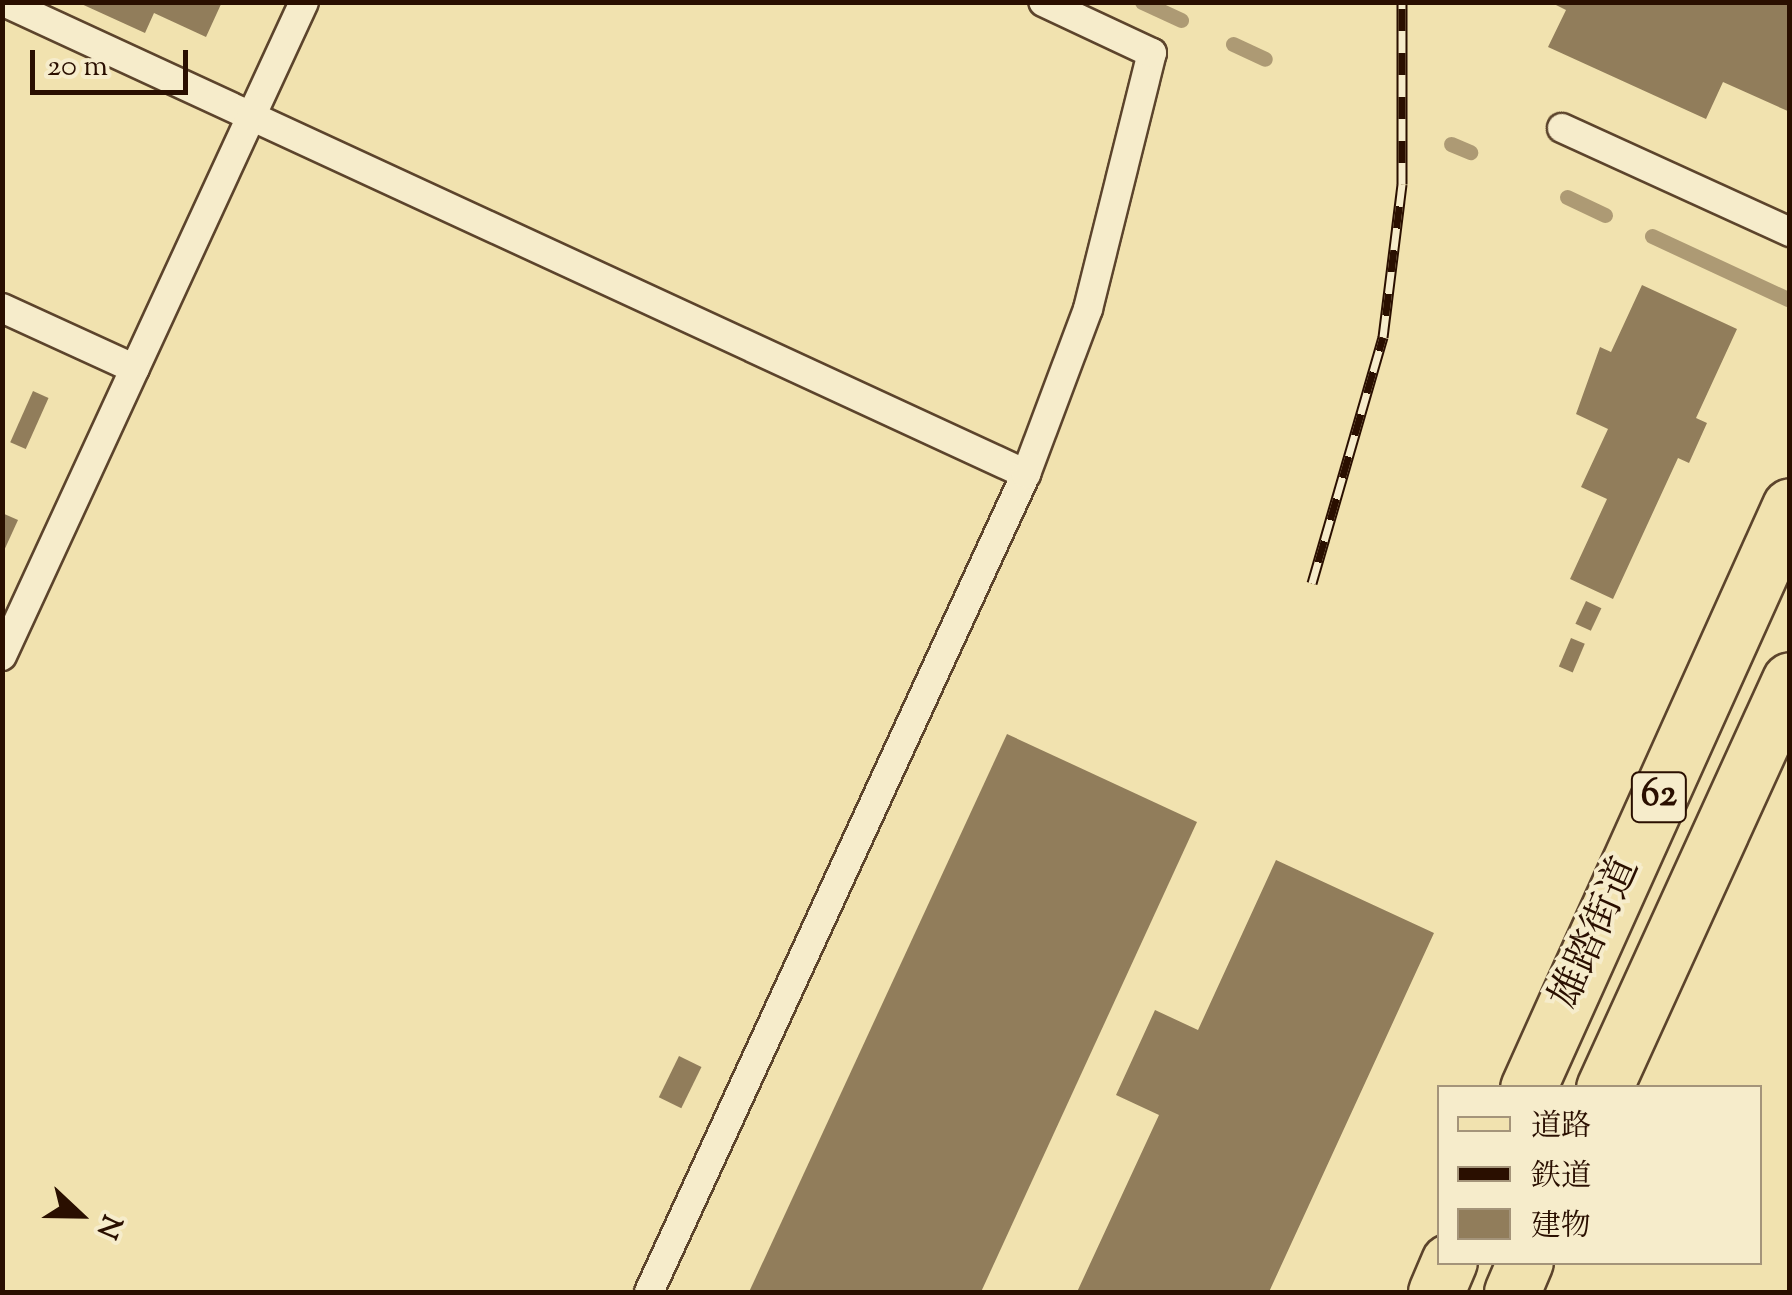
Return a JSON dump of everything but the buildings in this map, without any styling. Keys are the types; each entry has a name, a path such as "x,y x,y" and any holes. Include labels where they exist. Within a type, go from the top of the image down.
{"main road":[{"name":"雄踏街道","path":"1529,1085 1790,506"},
{"name":"雄踏街道","path":"1605,1085 1790,680"},
{"path":"1436,1292 1448,1265"},
{"path":"1512,1292 1524,1265"}],"lane":[{"path":"2,656 304,2"},
{"path":"650,1292 1026,474 1109,242 1152,53 1042,2"},
{"path":"17,5 1026,474"},
{"path":"1562,128 1790,232"},
{"path":"2,308 135,369"}],"waterway":[{"path":"1142,2 1181,20"},
{"path":"1233,44 1265,59"},
{"path":"1451,144 1470,152"},
{"path":"1567,197 1605,215"},
{"path":"1652,236 1788,299"}],"railway":[{"path":"1312,583 1383,337 1402,184 1402,2"}]}
